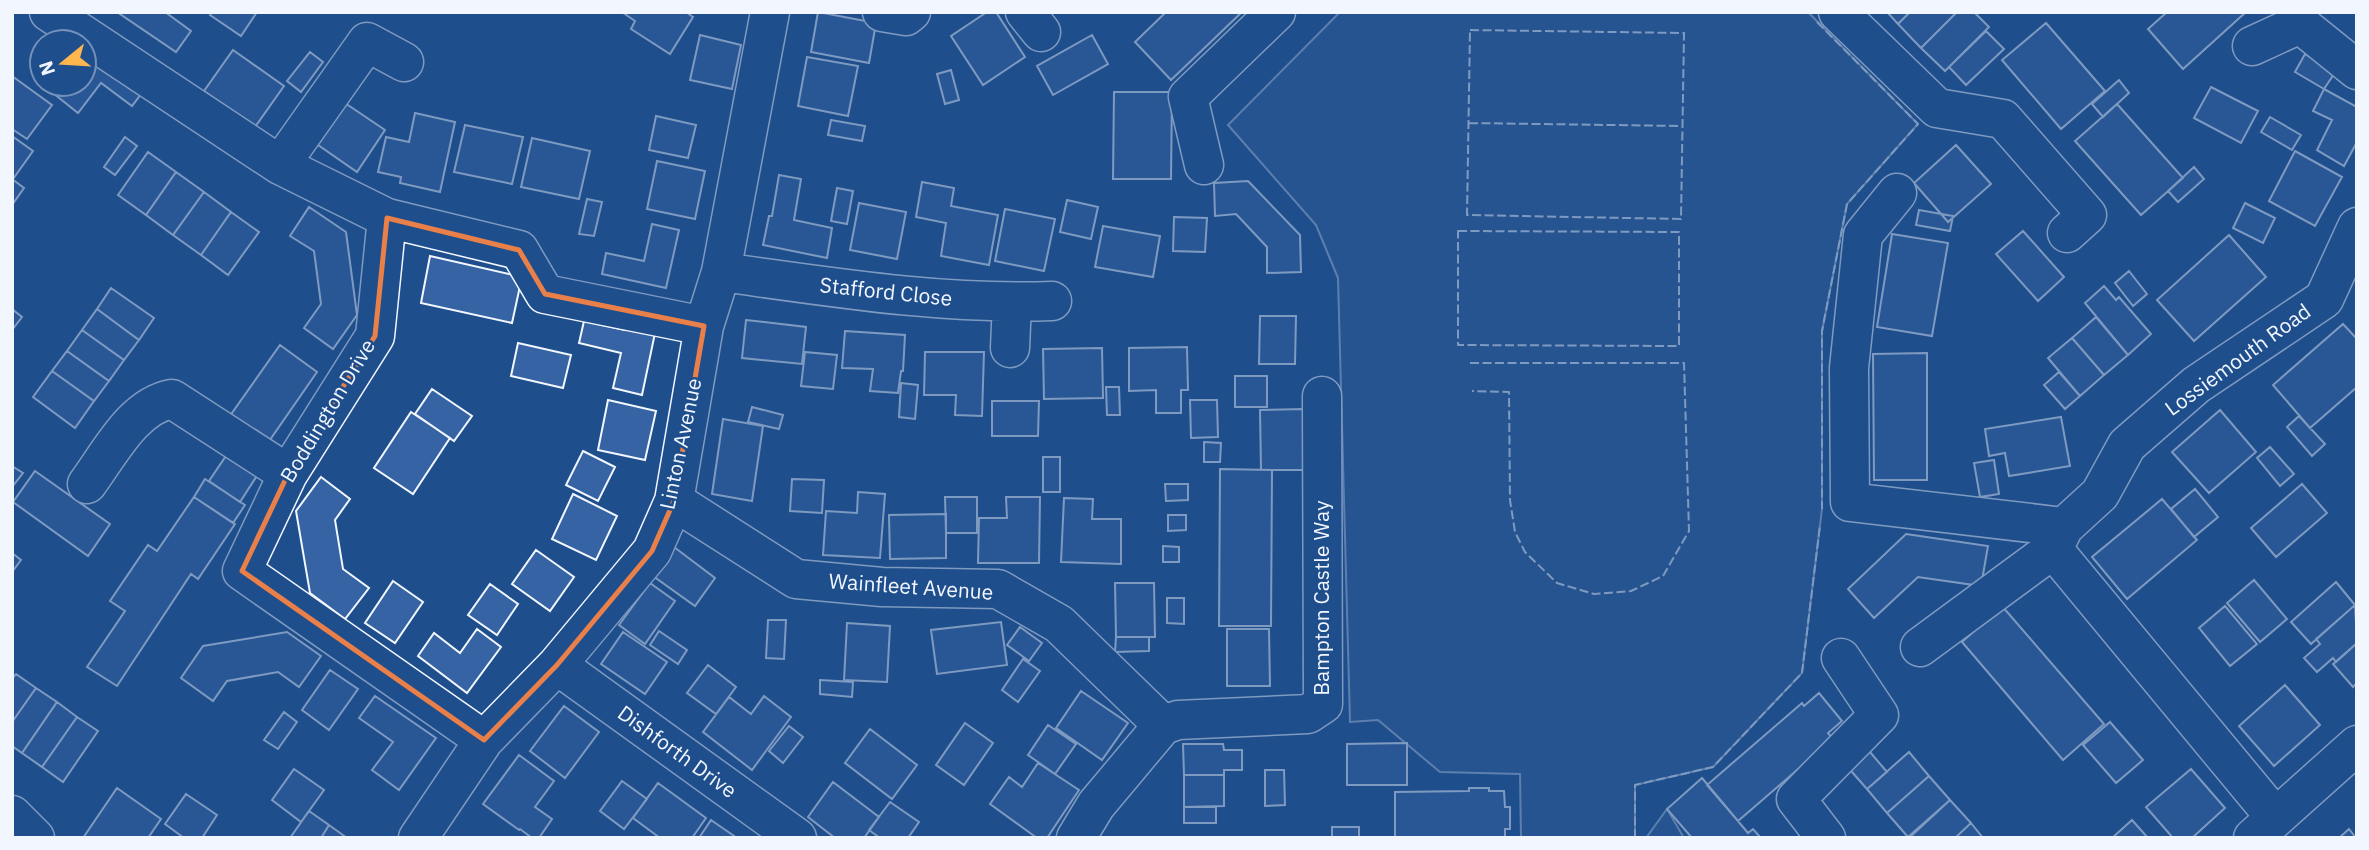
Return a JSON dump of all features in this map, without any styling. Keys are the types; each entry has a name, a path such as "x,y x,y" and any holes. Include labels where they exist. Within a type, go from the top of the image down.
{"street":[{"path":"49,12 280,165 387,218 519,250 545,294 704,327"},
{"name":"Linton Avenue","path":"418,838 484,740 557,666 652,551 674,501 704,327 721,272 770,12"},
{"path":"882,12 906,16 911,12"},
{"path":"1203,165 1188,97 1276,12"},
{"path":"1838,12 1937,108 2003,119 2087,215 2067,233"},
{"path":"2252,46 2300,24 2357,69"},
{"path":"280,165 368,42 404,62"},
{"path":"1897,193 1863,235 1849,368 1850,502 2058,538 2264,827 2357,745"},
{"name":"Boddington Drive","path":"387,218 375,336 288,474 242,571 484,740"},
{"name":"Lossiemouth Road","path":"1920,647 2058,538 2100,494 2127,445 2196,385 2324,299 2357,227"},
{"name":"Stafford Close","path":"721,272 907,297 1012,302 1052,301"},
{"path":"1010,348 1012,302"},
{"name":"Bampton Castle Way","path":"1163,725 1178,720 1308,714 1324,704 1322,397"},
{"path":"87,484 137,416 162,401 172,399 288,474"},
{"name":"Wainfleet Avenue","path":"674,501 796,579 882,587 998,589 1059,624 1163,725"},
{"path":"1826,838 1796,799 1879,715 1841,658"},
{"name":"Dishforth Drive","path":"557,666 797,838"},
{"path":"1076,838 1096,805 1163,725"},
{"path":"12,815 35,838"}],"highlighted area":[{"path":"387,218 519,250 545,294 704,326 674,501 652,551 557,665 484,740 242,571 288,474 375,336"}],"shaded area":[{"path":"1340,12 1808,12 1918,124 1847,204 1822,331 1822,509 1802,673 1713,767 1635,785 1635,838 1521,838 1520,774 1440,772 1378,720 1350,722 1338,278 1316,225 1228,125"},
{"path":"1667,809 1684,838 1646,838"}],"building":[{"path":"117,12 165,12 191,31 176,52"},
{"path":"212,12 257,12 241,36 210,15"},
{"path":"622,12 686,12 693,17 670,54 631,29 635,21"},
{"path":"818,12 876,23 869,63 811,52"},
{"path":"987,12 996,12 1025,57 983,85 951,36"},
{"path":"1166,12 1242,12 1171,80 1135,42"},
{"path":"1887,12 1910,12 1898,24"},
{"path":"1910,12 1957,12 1921,48 1898,24"},
{"path":"1957,12 1974,12 1989,27 1945,71 1921,48"},
{"path":"2167,12 2246,12 2183,69 2148,29"},
{"path":"2046,23 2105,91 2061,129 2002,60"},
{"path":"1986,31 2004,49 1966,85 1949,67"},
{"path":"700,35 741,45 732,89 690,80"},
{"path":"1092,35 1108,64 1053,95 1037,66"},
{"path":"233,50 284,86 255,127 204,91"},
{"path":"310,52 323,62 301,92 287,81"},
{"path":"2305,54 2336,71 2324,89 2295,72"},
{"path":"807,57 858,66 848,116 798,106"},
{"path":"98,60 147,86 132,106 101,83 98,87"},
{"path":"951,70 959,100 945,104 937,74"},
{"path":"12,76 28,88 28,98 42,98 52,105 27,139 12,129"},
{"path":"2119,80 2129,93 2103,117 2092,104"},
{"path":"2211,87 2258,111 2241,143 2194,118"},
{"path":"2324,89 2357,107 2357,142 2344,166 2317,150 2332,120 2313,111"},
{"path":"1114,92 1172,92 1171,179 1113,179"},
{"path":"336,97 385,130 357,172 308,138"},
{"path":"59,98 90,98 78,113"},
{"path":"2117,104 2183,178 2141,215 2075,141"},
{"path":"415,113 455,122 440,192 400,183 401,177 378,172 386,137 409,142"},
{"path":"656,116 696,125 688,158 649,150"},
{"path":"2270,117 2301,135 2292,150 2261,132"},
{"path":"831,120 865,126 862,141 828,135"},
{"path":"465,125 523,137 512,184 454,172"},
{"path":"12,136 33,151 13,179 12,179"},
{"path":"125,137 137,146 115,175 104,167"},
{"path":"532,138 590,151 579,199 521,187"},
{"path":"1956,145 1991,184 1948,222 1914,183"},
{"path":"2295,151 2342,177 2315,226 2269,201"},
{"path":"148,152 176,172 146,215 118,195"},
{"path":"657,161 705,171 695,219 647,209"},
{"path":"2194,167 2204,179 2178,202 2168,191"},
{"path":"176,172 204,192 173,235 146,215"},
{"path":"779,175 801,179 794,220 832,228 827,258 763,245 769,216 772,216"},
{"path":"12,179 24,188 12,205"},
{"path":"1248,181 1300,235 1301,272 1267,273 1267,247 1236,214 1215,216 1214,183"},
{"path":"922,182 954,188 951,206 998,215 989,265 941,256 946,223 916,217"},
{"path":"837,188 853,191 847,224 831,221"},
{"path":"204,192 231,212 201,255 173,235"},
{"path":"587,199 602,202 594,236 579,234"},
{"path":"1067,200 1098,207 1091,239 1060,232"},
{"path":"859,203 906,212 897,259 850,250"},
{"path":"2245,203 2275,218 2263,243 2233,228"},
{"path":"309,207 346,232 357,315 333,349 304,328 321,304 314,251 290,236"},
{"path":"1005,209 1055,219 1044,271 995,261"},
{"path":"1919,210 1953,216 1950,231 1916,225"},
{"path":"231,212 259,232 228,275 201,255"},
{"path":"1174,217 1207,218 1205,252 1173,251"},
{"path":"652,224 679,230 666,288 602,274 606,253 644,261"},
{"path":"1103,226 1160,236 1153,277 1095,267"},
{"path":"2023,231 2064,277 2038,301 1996,254"},
{"path":"1892,234 1948,243 1932,336 1877,327"},
{"path":"2229,235 2266,277 2194,341 2157,300"},
{"path":"430,256 522,277 512,323 421,303"},
{"path":"2129,271 2147,294 2133,306 2115,283"},
{"path":"2104,286 2116,300 2119,297 2151,334 2128,355 2085,303"},
{"path":"111,288 154,318 139,340 97,309"},
{"path":"12,309 22,317 12,330"},
{"path":"97,309 139,340 124,360 82,330"},
{"path":"1260,316 1296,316 1295,364 1259,364"},
{"path":"2096,317 2128,355 2104,375 2072,338"},
{"path":"746,320 806,327 802,364 742,358"},
{"path":"584,321 655,333 642,395 613,388 621,353 579,343"},
{"path":"2343,324 2357,339 2357,387 2310,428 2273,385"},
{"path":"82,330 124,360 109,381 67,351"},
{"path":"845,331 905,335 903,371 898,393 870,391 873,369 842,368"},
{"path":"2072,338 2104,375 2080,396 2048,358"},
{"path":"518,343 571,355 563,388 511,376"},
{"path":"280,345 317,372 265,447 227,420"},
{"path":"1187,347 1188,390 1181,390 1181,413 1156,413 1156,390 1129,391 1129,348"},
{"path":"1102,348 1103,398 1044,399 1043,349"},
{"path":"67,351 109,381 94,401 52,371"},
{"path":"805,352 837,355 833,389 801,386"},
{"path":"925,352 984,352 982,416 955,415 956,395 924,395"},
{"path":"1927,353 1927,480 1874,480 1873,354"},
{"path":"52,371 94,401 75,428 33,397"},
{"path":"2059,372 2080,396 2065,409 2044,385"},
{"path":"1235,376 1267,376 1267,407 1235,407"},
{"path":"901,383 918,385 915,419 899,417"},
{"path":"1106,387 1119,387 1120,415 1107,415"},
{"path":"432,389 472,416 454,441 415,414"},
{"path":"608,400 656,411 645,460 598,450"},
{"path":"1190,400 1217,400 1218,437 1191,438"},
{"path":"992,401 1039,401 1038,436 992,436"},
{"path":"752,407 783,415 779,429 748,422"},
{"path":"1304,409 1305,470 1261,470 1260,410"},
{"path":"2220,410 2256,452 2209,493 2172,452"},
{"path":"411,412 450,438 413,494 374,468"},
{"path":"2299,416 2325,444 2312,456 2287,427"},
{"path":"2061,417 2070,466 2009,476 2005,453 1989,456 1985,429"},
{"path":"723,419 763,426 752,501 712,494"},
{"path":"1204,442 1221,443 1220,462 1204,462"},
{"path":"2270,447 2294,474 2280,486 2257,458"},
{"path":"230,450 260,471 240,502 209,481"},
{"path":"583,451 615,467 598,501 566,485"},
{"path":"1043,457 1060,457 1060,492 1043,492"},
{"path":"1994,460 1999,494 1980,497 1974,463"},
{"path":"12,466 23,473 12,487"},
{"path":"1220,469 1272,470 1271,626 1219,626"},
{"path":"35,471 110,524 88,556 13,502"},
{"path":"321,477 350,499 335,520 343,569 369,588 345,619 310,593 296,511"},
{"path":"205,479 245,505 233,523 194,497"},
{"path":"792,479 824,480 822,513 790,511"},
{"path":"1165,484 1188,484 1188,500 1166,501"},
{"path":"2302,484 2327,513 2276,557 2251,528"},
{"path":"2195,489 2218,517 2194,537 2171,509"},
{"path":"858,492 885,494 880,558 823,555 826,511 857,513"},
{"path":"573,494 617,516 596,560 552,539"},
{"path":"194,497 235,524 198,579 191,574 117,686 87,667 125,611 110,601 148,545 157,551"},
{"path":"945,497 977,497 977,533 946,533"},
{"path":"1006,497 1040,497 1039,563 978,563 979,518 1007,518"},
{"path":"1064,498 1093,499 1092,519 1121,519 1121,564 1061,562"},
{"path":"2162,499 2197,540 2127,599 2092,557"},
{"path":"946,514 946,558 890,559 889,515"},
{"path":"1168,515 1186,515 1186,530 1168,531"},
{"path":"1906,534 1988,546 1981,586 1918,577 1874,618 1848,589"},
{"path":"1163,546 1179,547 1179,562 1163,562"},
{"path":"674,547 715,578 695,606 653,576"},
{"path":"536,550 574,577 550,611 512,584"},
{"path":"12,553 21,560 12,572"},
{"path":"2254,580 2287,619 2260,642 2227,603"},
{"path":"393,581 423,602 395,643 365,623"},
{"path":"2336,582 2355,605 2311,644 2291,622"},
{"path":"650,583 675,601 645,644 619,625"},
{"path":"1115,583 1154,583 1155,637 1116,637"},
{"path":"490,584 518,604 497,635 468,615"},
{"path":"1167,598 1184,598 1184,624 1167,623"},
{"path":"2355,605 2357,643 2336,662 2333,658 2317,672 2304,658 2320,644 2316,639"},
{"path":"2002,606 2104,724 2063,760 1962,642"},
{"path":"2225,606 2257,644 2230,666 2199,628"},
{"path":"768,620 786,620 784,659 766,658"},
{"path":"1001,622 1007,665 937,674 931,630"},
{"path":"847,623 890,626 887,682 844,680"},
{"path":"1020,627 1042,643 1029,661 1007,645"},
{"path":"477,629 501,647 467,693 418,656 434,633 460,653"},
{"path":"1227,629 1269,629 1270,686 1227,686"},
{"path":"659,631 687,650 678,664 650,645"},
{"path":"287,632 321,656 299,687 278,672 227,681 213,701 181,678 203,646"},
{"path":"623,632 667,662 645,694 601,664"},
{"path":"1116,637 1149,637 1149,651 1115,652"},
{"path":"2357,643 2357,683 2353,687 2333,664"},
{"path":"1023,659 1040,671 1018,702 1002,690"},
{"path":"708,665 736,687 716,714 687,693"},
{"path":"330,670 358,689 329,730 302,710"},
{"path":"16,674 36,688 12,722 12,679"},
{"path":"820,680 853,682 852,697 820,694"},
{"path":"2285,685 2320,725 2274,766 2239,726"},
{"path":"36,688 57,702 22,753 12,746 12,722"},
{"path":"1081,691 1128,723 1102,760 1056,728"},
{"path":"1819,693 1842,721 1828,733 1833,739 1738,821 1707,785 1802,703 1804,706"},
{"path":"375,696 436,738 399,790 372,770 393,742 359,718"},
{"path":"764,696 791,717 752,770 703,732 729,697 751,714"},
{"path":"57,702 77,717 42,767 22,753"},
{"path":"564,706 599,732 565,778 530,751"},
{"path":"284,712 297,722 278,749 264,740"},
{"path":"77,717 98,731 63,782 42,767"},
{"path":"2110,722 2143,760 2116,783 2083,745"},
{"path":"965,723 993,743 964,785 936,765"},
{"path":"1048,725 1076,744 1055,774 1028,755"},
{"path":"789,726 803,737 783,763 769,751"},
{"path":"870,729 917,765 892,799 845,763"},
{"path":"1407,743 1407,785 1347,785 1347,744"},
{"path":"1183,744 1223,744 1224,750 1242,750 1242,770 1224,770 1224,775 1184,775"},
{"path":"1864,745 1887,772 1867,789 1844,763"},
{"path":"1909,752 1929,776 1887,813 1867,789"},
{"path":"519,755 554,781 535,807 552,819 539,838 532,838 483,804"},
{"path":"1038,763 1079,790 1047,838 1037,838 990,804 1009,777 1022,787"},
{"path":"294,769 324,790 301,822 272,800"},
{"path":"2191,769 2225,808 2192,838 2173,838 2146,807"},
{"path":"1265,770 1284,770 1285,805 1265,806"},
{"path":"1184,775 1224,775 1224,806 1184,807"},
{"path":"1929,776 1950,800 1908,837 1887,813"},
{"path":"1702,778 1748,833 1753,829 1761,838 1692,838 1667,809"},
{"path":"622,781 647,799 624,829 600,811"},
{"path":"833,782 879,817 864,838 835,838 808,817"},
{"path":"658,783 706,818 692,838 660,838 633,818"},
{"path":"117,788 161,819 148,838 83,838"},
{"path":"1469,788 1504,791 1505,807 1510,807 1510,829 1505,829 1505,838 1395,838 1395,792 1469,791"},
{"path":"186,794 217,815 202,838 184,838 165,824"},
{"path":"1950,800 1971,823 1955,838 1909,838"},
{"path":"890,802 919,822 908,838 880,838 869,830"},
{"path":"1184,807 1216,807 1216,823 1184,823"},
{"path":"309,811 329,825 321,838 290,838"},
{"path":"711,820 737,838 699,838"},
{"path":"2132,820 2148,838 2112,838"},
{"path":"1971,823 1983,838 1955,838"},
{"path":"329,825 347,838 321,838"},
{"path":"1332,827 1359,827 1359,838 1332,838"},
{"path":"2349,829 2356,838 2339,838"}],"fence":[{"path":"1817,22 1918,124 1847,204 1822,331 1822,509"},
{"path":"1470,30 1684,33 1681,219 1467,215 1470,30"},
{"path":"1469,123 1682,126"},
{"path":"1458,231 1679,232 1679,346 1458,345 1458,231"},
{"path":"1470,363 1684,363 1689,531 1663,576 1631,591 1594,594 1557,583 1525,552 1515,532 1510,500 1509,392 1472,391"},
{"path":"1635,838 1635,785 1713,767 1802,673 1820,525"}]}
